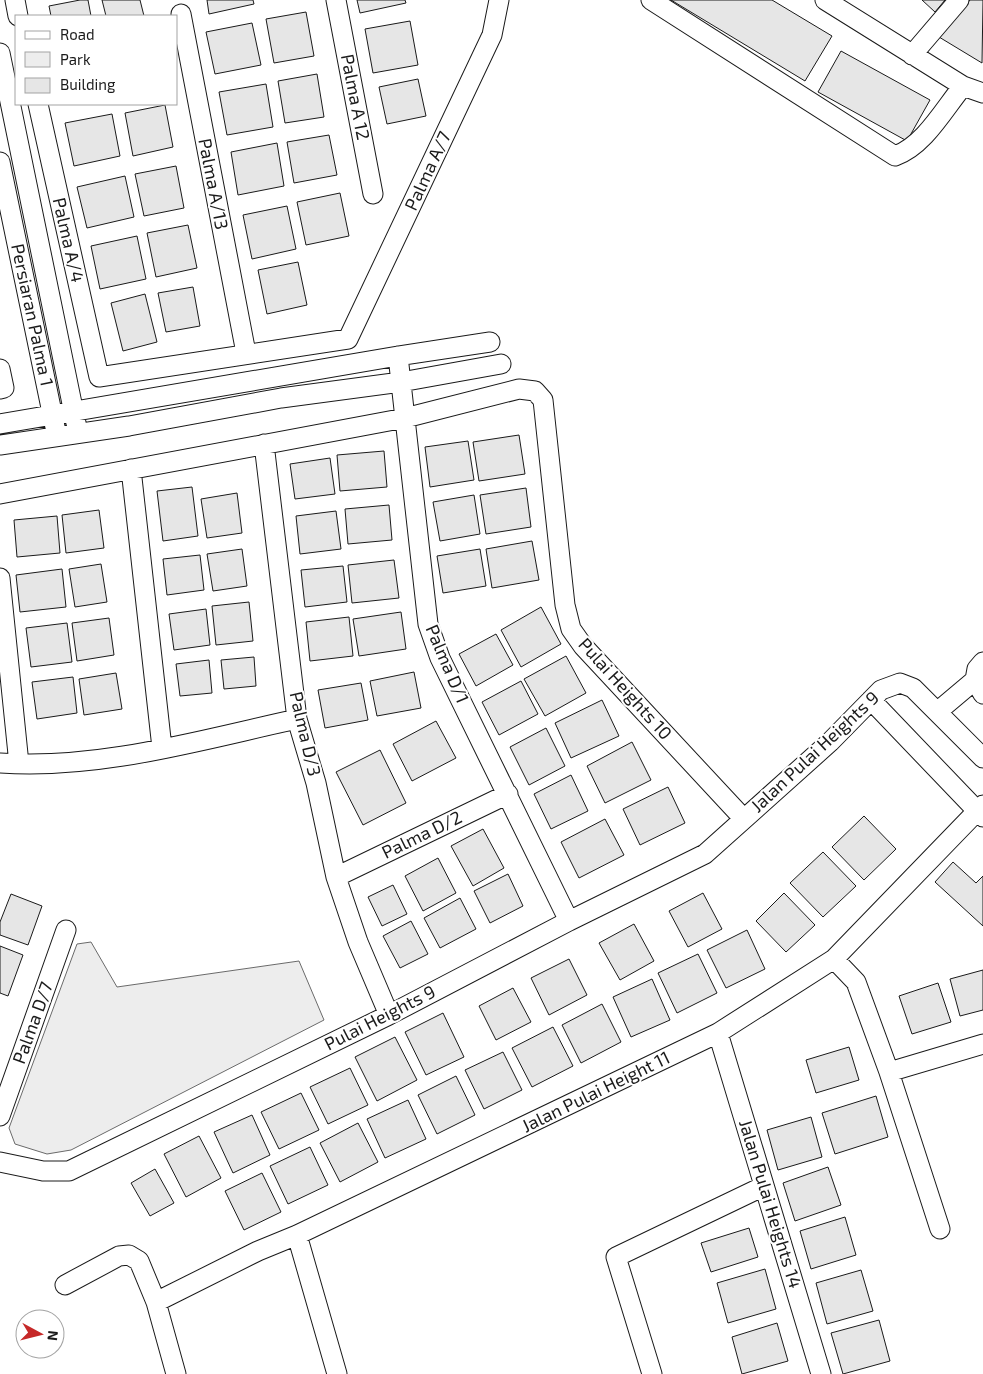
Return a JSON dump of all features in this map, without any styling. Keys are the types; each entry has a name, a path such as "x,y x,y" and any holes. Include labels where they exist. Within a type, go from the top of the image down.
{"street":[{"path":"15,0 18,15"},
{"name":"Palma A 12","path":"336,0 373,194"},
{"name":"Palma A/7","path":"246,354 348,339 492,35 500,0"},
{"path":"651,0 895,156 905,152 922,137 963,86"},
{"path":"825,0 850,6 912,55 963,86 983,93"},
{"path":"912,55 959,0"},
{"name":"Palma A/13","path":"181,14 246,354"},
{"path":"0,53 6,110 78,434"},
{"name":"Palma A/4","path":"38,105 98,376 246,354"},
{"name":"Persiaran Palma 1","path":"0,162 57,438"},
{"path":"0,424 490,342"},
{"name":"Palma D/1","path":"398,356 406,418 409,470 428,624 440,658 569,921"},
{"path":"0,445 57,438 281,398 401,382 501,364"},
{"path":"0,369 2,389"},
{"name":"Pulai Heights 10","path":"406,418 519,389 534,391 543,400 564,605 571,628 583,646 743,818"},
{"path":"0,494 406,418"},
{"name":"Palma D/3","path":"264,444 297,719 316,783 336,877 358,942 389,1015"},
{"path":"131,469 162,748"},
{"path":"0,578 19,764"},
{"path":"937,712 979,687 977,669 983,662"},
{"name":"Jalan Pulai Heights 9","path":"743,818 830,742 881,690 900,684 913,688 983,758"},
{"path":"871,700 981,811"},
{"path":"0,763 47,765 162,748 297,719"},
{"name":"Palma D/2","path":"336,877 508,794"},
{"name":"Jalan Pulai Height 11","path":"156,1302 258,1251 297,1235 718,1033 834,960 981,811"},
{"name":"Pulai Heights 9","path":"0,1162 42,1171 69,1171 389,1015 569,921 705,854 743,818"},
{"name":"Palma D/7","path":"0,1116 66,930"},
{"path":"834,960 856,982 889,1072 940,1230"},
{"name":"Jalan Pulai Heights 14","path":"718,1033 822,1374"},
{"path":"889,1072 983,1044"},
{"path":"652,1374 616,1258 764,1186"},
{"path":"297,1235 337,1374"},
{"path":"65,1285 119,1256 129,1255 139,1261 156,1302 176,1374"}],"green space":[{"path":"91,942 117,987 299,961 324,1020 71,1150 47,1154 15,1144 9,1128 77,944"}],"building":[{"path":"88,0 91,15 51,15 49,6"},
{"path":"102,0 140,0 144,15 106,15"},
{"path":"207,0 253,0 254,4 209,14"},
{"path":"357,0 405,0 406,3 360,13"},
{"path":"671,0 772,0 832,36 805,81"},
{"path":"922,0 945,0 935,12"},
{"path":"970,0 983,0 982,63 939,37"},
{"path":"306,12 314,56 274,63 266,19"},
{"path":"410,21 418,65 373,73 365,29"},
{"path":"252,23 261,65 215,74 206,32"},
{"path":"841,51 930,100 907,141 818,92"},
{"path":"317,74 324,117 285,123 278,81"},
{"path":"418,79 426,116 387,124 379,87"},
{"path":"266,84 273,127 227,135 219,92"},
{"path":"165,105 173,147 133,156 125,113"},
{"path":"112,114 120,156 74,166 65,123"},
{"path":"329,135 337,175 294,183 287,142"},
{"path":"277,143 284,186 238,195 231,152"},
{"path":"176,166 184,208 144,216 135,174"},
{"path":"125,176 134,217 87,228 77,187"},
{"path":"340,193 349,236 306,245 297,202"},
{"path":"287,206 296,249 252,259 243,215"},
{"path":"188,225 197,268 156,277 147,233"},
{"path":"137,236 146,279 100,289 91,246"},
{"path":"298,262 307,305 267,314 258,270"},
{"path":"193,287 200,326 166,332 158,293"},
{"path":"145,294 157,342 123,351 111,303"},
{"path":"519,435 525,474 479,481 473,442"},
{"path":"468,441 474,480 430,487 425,447"},
{"path":"384,451 387,487 340,491 337,455"},
{"path":"330,458 335,494 295,499 290,464"},
{"path":"192,487 198,536 163,541 157,491"},
{"path":"526,488 531,527 486,534 480,495"},
{"path":"237,493 242,533 207,538 201,499"},
{"path":"474,495 480,534 440,541 433,502"},
{"path":"389,505 392,540 348,544 345,509"},
{"path":"99,510 104,548 66,553 62,515"},
{"path":"336,511 341,549 300,554 296,516"},
{"path":"57,516 60,553 17,557 14,520"},
{"path":"532,541 539,580 492,588 486,549"},
{"path":"242,549 247,586 213,591 207,554"},
{"path":"480,549 486,586 443,593 437,556"},
{"path":"200,555 204,590 167,595 163,559"},
{"path":"394,560 399,598 352,603 348,565"},
{"path":"101,564 107,602 75,607 69,569"},
{"path":"343,566 347,602 305,607 301,570"},
{"path":"62,569 66,607 20,612 16,575"},
{"path":"249,602 253,641 216,645 212,606"},
{"path":"541,607 561,644 521,667 501,630"},
{"path":"206,609 210,645 174,650 169,614"},
{"path":"401,612 406,649 359,656 353,619"},
{"path":"349,617 353,656 310,661 306,622"},
{"path":"109,618 114,655 77,661 72,623"},
{"path":"67,623 72,662 31,667 26,628"},
{"path":"496,634 513,665 476,686 459,654"},
{"path":"566,656 586,693 545,716 524,679"},
{"path":"254,657 256,686 224,689 221,660"},
{"path":"209,660 212,693 180,696 176,664"},
{"path":"414,672 421,708 377,716 370,681"},
{"path":"116,673 122,709 84,715 79,679"},
{"path":"73,677 77,713 37,719 32,682"},
{"path":"521,681 538,714 499,735 482,702"},
{"path":"361,683 368,720 325,728 318,690"},
{"path":"602,700 619,736 571,758 555,723"},
{"path":"436,721 456,758 412,781 393,744"},
{"path":"546,728 565,766 529,785 510,747"},
{"path":"632,742 651,780 605,803 587,766"},
{"path":"380,750 406,803 363,825 336,772"},
{"path":"571,775 588,811 551,829 534,794"},
{"path":"668,787 685,823 640,845 623,809"},
{"path":"864,816 896,849 864,880 832,847"},
{"path":"605,819 624,855 579,878 561,842"},
{"path":"483,829 504,868 473,886 451,846"},
{"path":"823,852 856,886 823,917 790,883"},
{"path":"438,858 456,893 423,911 405,876"},
{"path":"953,862 976,883 983,876 983,926 935,882"},
{"path":"508,874 523,906 490,923 474,891"},
{"path":"393,885 407,914 382,926 368,897"},
{"path":"703,893 722,929 688,947 669,911"},
{"path":"784,893 815,925 786,952 756,921"},
{"path":"11,894 42,906 28,945 0,935 0,922"},
{"path":"460,898 476,929 440,948 424,918"},
{"path":"411,921 428,954 400,968 383,936"},
{"path":"634,924 654,961 620,980 599,943"},
{"path":"747,930 765,969 726,988 707,950"},
{"path":"0,946 23,955 8,996 0,993"},
{"path":"698,954 717,993 677,1013 658,973"},
{"path":"569,959 587,995 549,1015 531,978"},
{"path":"983,970 983,1010 960,1016 950,979"},
{"path":"652,979 670,1020 631,1037 613,997"},
{"path":"938,983 951,1022 912,1034 899,996"},
{"path":"513,988 531,1022 496,1040 479,1006"},
{"path":"602,1004 621,1042 581,1063 562,1025"},
{"path":"443,1013 464,1057 426,1075 405,1032"},
{"path":"553,1027 573,1066 532,1087 512,1048"},
{"path":"395,1037 417,1080 377,1101 355,1057"},
{"path":"849,1047 859,1080 816,1093 806,1060"},
{"path":"503,1052 522,1090 484,1109 465,1070"},
{"path":"350,1068 368,1105 328,1124 310,1087"},
{"path":"456,1076 475,1115 437,1134 418,1095"},
{"path":"301,1093 319,1130 279,1149 261,1112"},
{"path":"876,1096 888,1137 835,1154 822,1113"},
{"path":"408,1100 426,1139 385,1158 367,1119"},
{"path":"252,1115 270,1155 233,1173 214,1132"},
{"path":"811,1117 822,1157 778,1170 767,1130"},
{"path":"358,1123 378,1162 340,1182 320,1143"},
{"path":"199,1136 221,1178 186,1197 164,1154"},
{"path":"310,1147 328,1185 288,1204 270,1166"},
{"path":"828,1167 841,1205 795,1221 783,1183"},
{"path":"155,1169 174,1203 150,1216 131,1183"},
{"path":"262,1173 281,1212 244,1230 225,1191"},
{"path":"845,1217 856,1255 811,1269 800,1231"},
{"path":"749,1228 758,1257 711,1272 701,1243"},
{"path":"765,1269 776,1309 728,1323 717,1283"},
{"path":"861,1270 873,1311 827,1324 816,1283"},
{"path":"879,1320 890,1361 843,1374 831,1333"},
{"path":"777,1323 788,1361 742,1374 732,1337"}]}
